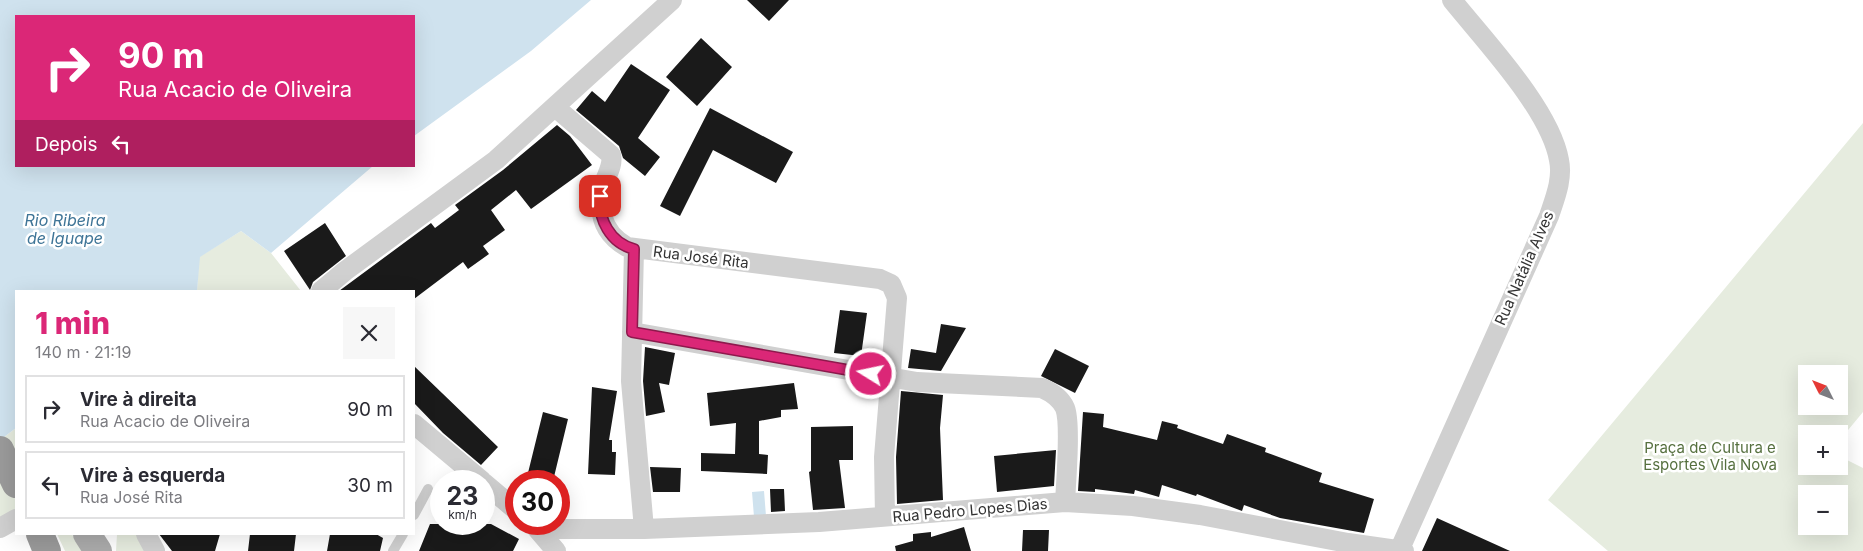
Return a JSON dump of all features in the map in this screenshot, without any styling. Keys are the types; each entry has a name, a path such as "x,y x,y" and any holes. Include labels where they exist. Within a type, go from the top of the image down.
{"highway":[{"path":"0,450 15,482"},
{"path":"40,535 47,551"}],"main road":[{"path":"89,535 98,551"},
{"path":"106,535 108,551"}],"street":[{"path":"322,290 345,271 471,180 556,107 672,0"},
{"name":"Rua Natália Alves","path":"1401,550 1549,216 1558,188 1559,160 1548,129 1532,101 1452,0"},
{"name":"Rua José Rita","path":"556,107 611,155 612,161 600,196 601,216 617,240 634,249 880,279 890,284 897,298 889,377"},
{"path":"634,249 631,390 644,529"},
{"path":"632,332 917,382 1031,386 1051,392 1065,408 1065,502"},
{"path":"885,517 884,457 889,377"},
{"path":"415,425 469,470"},
{"path":"495,492 505,501"},
{"name":"Rua Pedro Lopes Dias","path":"570,527 644,529 820,522 1065,502 1133,506 1200,515 1348,543 1401,550"},
{"path":"0,528 15,520"},
{"path":"147,535 155,551"},
{"path":"543,535 556,551"}],"lane":[{"path":"415,513 428,490"},
{"path":"393,551 402,535"}],"green space":[{"name":"Praça de Cultura e Esportes Vila Nova","path":"1863,123 1863,412 1848,430 1848,425 1798,425 1798,475 1848,475 1848,460 1863,468 1863,551 1608,551 1548,500"},
{"path":"241,231 271,253 300,290 197,290 199,257"},
{"path":"15,429 15,518 0,526 0,440"},
{"path":"57,535 76,536 89,551 65,551"},
{"path":"117,535 140,535 148,551 116,551"}],"water":[{"name":"Rio Ribeira de Iguape","path":"0,0 591,0 531,51 415,135 415,15 15,15 15,167 372,167 271,253 241,231 200,257 197,290 15,290 15,429 0,440"},
{"path":"764,491 766,516 754,517 752,492"}],"building":[{"path":"747,0 789,0 769,21"},
{"path":"701,38 732,67 697,106 666,77"},
{"path":"631,64 670,90 638,138 660,157 645,176 623,158 619,146 576,110 592,91 605,102"},
{"path":"710,108 793,152 776,183 713,150 680,216 660,206"},
{"path":"557,125 570,136 592,165 531,209 516,190 491,210 505,230 483,246 489,254 468,269 463,262 415,298 415,290 340,290 431,223 435,228 459,210 455,205 503,170"},
{"path":"325,223 346,256 313,282 310,290 284,251"},
{"path":"840,310 867,313 861,356 834,353"},
{"path":"941,324 966,328 941,371 908,368 911,349 936,353"},
{"path":"645,347 675,353 669,385 659,383 665,412 646,416 643,381"},
{"path":"1055,349 1089,366 1075,393 1041,376"},
{"path":"415,367 498,447 481,465 443,433 415,404"},
{"path":"794,383 798,409 781,410 781,417 759,421 759,454 768,455 767,474 701,471 701,453 735,454 736,423 710,426 707,393"},
{"path":"592,387 617,391 609,440 612,440 612,452 616,452 615,475 588,474"},
{"path":"901,391 943,395 940,428 943,500 897,504 896,457"},
{"path":"543,412 568,419 556,470 529,470"},
{"path":"1083,412 1104,414 1103,427 1157,440 1162,421 1178,425 1177,428 1223,444 1227,434 1266,448 1265,452 1322,473 1319,482 1374,499 1364,533 1280,518 1244,505 1242,511 1197,494 1196,496 1162,485 1159,497 1135,490 1134,494 1095,489 1095,492 1078,491"},
{"path":"853,426 853,460 839,460 845,508 813,510 809,472 811,471 811,427"},
{"path":"1056,450 1054,486 997,492 994,456"},
{"path":"650,467 681,468 680,492 653,492"},
{"path":"770,489 784,489 785,511 771,512"},
{"path":"1437,518 1510,551 1422,551"},
{"path":"430,524 430,535 495,535 495,526 505,532 505,535 512,535 519,539 513,551 419,551"},
{"path":"964,527 971,551 896,551 895,546 913,541 913,534 931,532 931,537"},
{"path":"1023,530 1049,530 1048,551 1022,551"},
{"path":"160,535 220,535 215,551 172,551"},
{"path":"250,535 296,535 294,551 248,551"},
{"path":"330,535 378,535 383,538 380,551 327,551"}],"route":[{"path":"600,196 601,216 606,226 617,240 627,247 634,249 632,332 871,374"}]}
